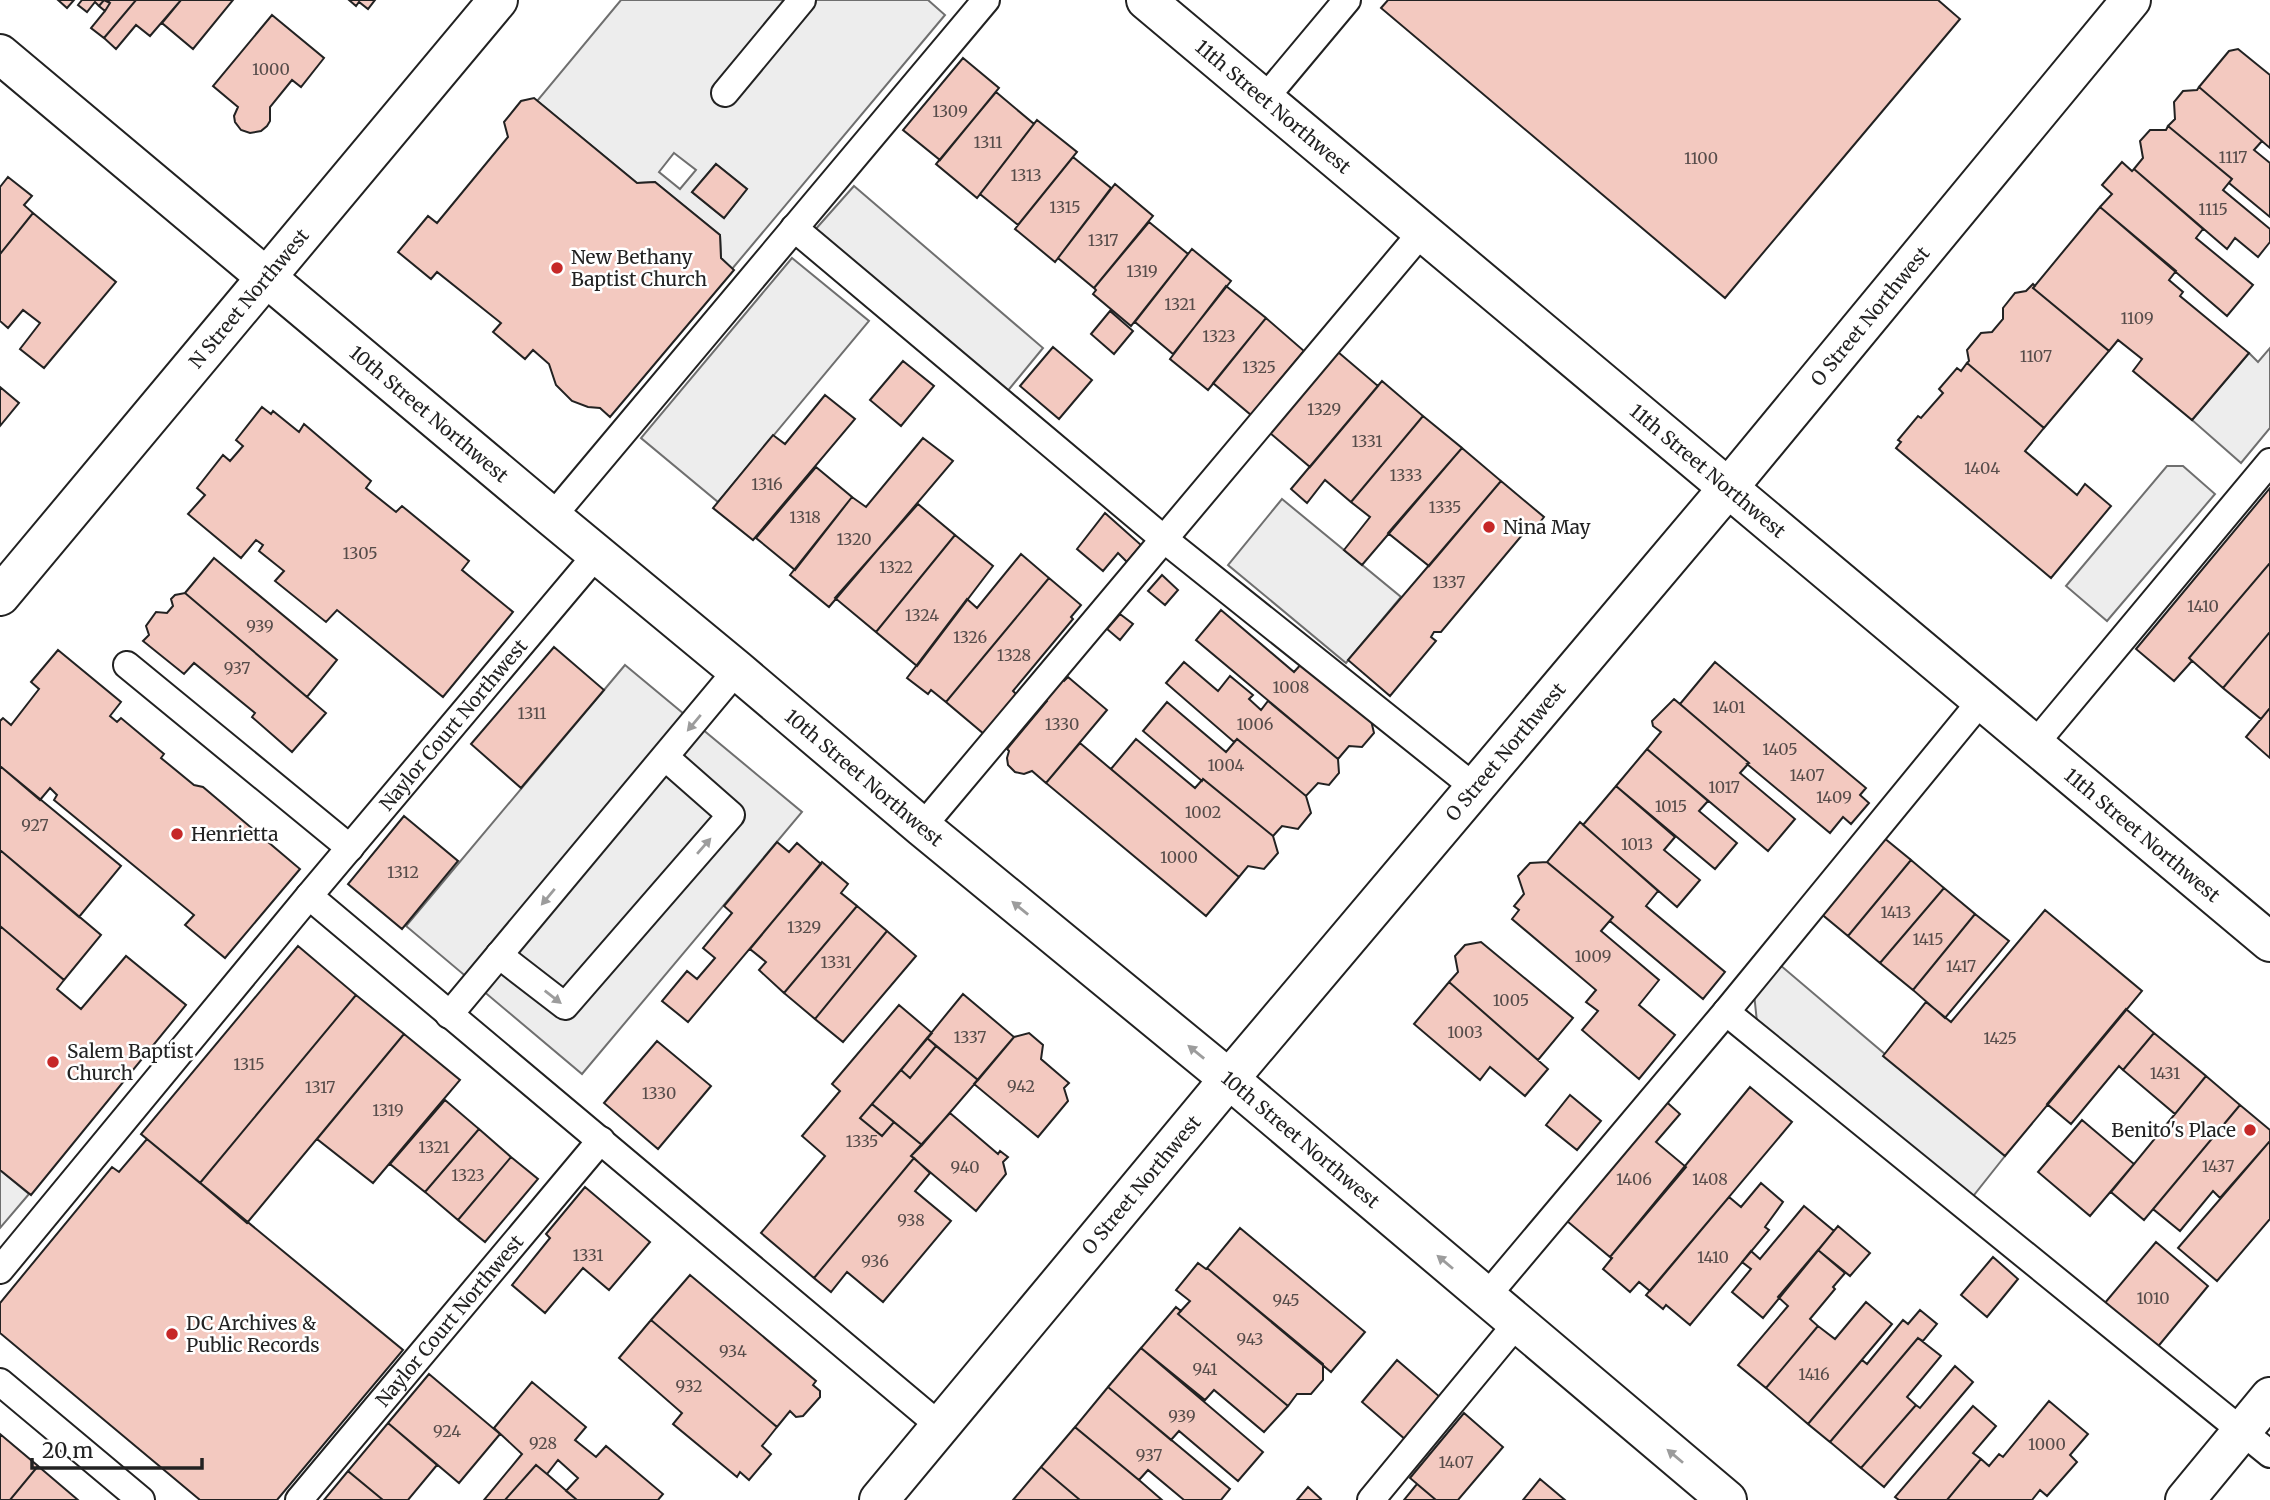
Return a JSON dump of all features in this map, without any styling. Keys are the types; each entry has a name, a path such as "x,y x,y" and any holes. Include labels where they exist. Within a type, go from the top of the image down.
{"main road":[{"name":"N Street Northwest","path":"0,596 498,0"},
{"name":"11th Street Northwest","path":"1146,0 2270,942"},
{"name":"O Street Northwest","path":"878,1500 1474,787 1728,488 2131,0"},
{"name":"10th Street Northwest","path":"0,54 922,827 1229,1079 1727,1500"},
{"path":"2185,1500 2256,1443 2270,1397"}],"lane":[{"path":"725,93 802,0"},
{"path":"552,517 986,0"},
{"path":"1265,98 1347,0"},
{"path":"794,228 1165,540 1474,787"},
{"path":"922,827 1422,232"},
{"path":"2034,745 2270,462"},
{"name":"Naylor Court Northwest","path":"1,1266 597,554"},
{"path":"127,665 350,848"},
{"path":"449,1015 737,670"},
{"path":"1486,1297 1727,1012 1981,701"},
{"path":"499,955 565,1006 731,815 665,757"},
{"path":"309,896 940,1426"},
{"path":"1727,1012 2256,1443"},
{"name":"Naylor Court Northwest","path":"299,1500 601,1140"},
{"path":"1371,1500 1518,1322"},
{"path":"0,1382 141,1500"}],"shaded area":[{"path":"621,0 928,0 945,15 732,269 721,258 720,235 655,182 637,183 537,101","holes":["674,153 696,170 680,189 659,172","716,164 747,189 724,218 692,192"]},
{"path":"854,186 1043,348 1006,393 814,231"},
{"path":"792,258 869,321 718,502 641,438"},
{"path":"2270,348 2270,428 2241,463 2192,420 2249,353 2258,362"},
{"path":"2167,466 2183,466 2215,494 2107,621 2066,586"},
{"path":"1282,499 1401,597 1346,663 1228,565"},
{"path":"625,665 802,812 582,1074 406,926"},
{"path":"1773,959 2005,1156 1970,1200 1757,1022 1753,984"},
{"path":"0,1170 29,1194 0,1228"}],"building":[{"path":"58,0 74,0 67,8"},
{"path":"82,0 104,0 99,6 95,2 87,12 78,5"},
{"path":"104,0 110,3 105,11 99,6"},
{"path":"107,0 136,0 104,38 91,28 110,3"},
{"path":"136,0 181,0 150,36 136,25 116,49 104,38"},
{"path":"181,0 233,0 193,49 162,23"},
{"path":"349,0 375,0 368,9 359,2 356,6"},
{"path":"1388,0 1938,0 1960,19 1725,298 1381,8"},
{"path":"272,15 324,58 301,87 292,80 270,107 270,121 267,126 261,131 250,133 241,130 235,122 234,116 238,107 213,86"},
{"path":"2238,49 2270,75 2270,148 2199,87 2229,51"},
{"path":"963,58 999,88 940,160 903,130"},
{"path":"2199,87 2262,141 2254,150 2270,163 2270,217 2229,183 2232,179 2168,126 2175,119 2174,102 2183,91 2197,90"},
{"path":"996,92 1034,124 977,198 936,164"},
{"path":"534,98 637,183 655,182 720,235 721,258 734,270 610,417 600,408 572,401 556,385 549,364 533,350 525,359 493,332 501,323 437,272 431,279 398,252 428,216 437,223 508,137 504,122 521,101"},
{"path":"1037,120 1077,152 1018,225 980,194"},
{"path":"2168,126 2232,179 2223,190 2270,229 2270,242 2258,257 2235,238 2227,249 2134,169 2143,158 2140,141 2150,130 2166,130"},
{"path":"1073,157 1111,188 1055,262 1015,229"},
{"path":"2122,162 2132,171 2134,169 2203,229 2196,238 2253,285 2227,316 2100,207 2112,194 2102,185"},
{"path":"716,164 747,189 724,218 692,192"},
{"path":"8,177 32,196 24,205 33,213 0,254 0,187"},
{"path":"1115,184 1153,216 1094,288 1058,258"},
{"path":"2100,207 2176,271 2169,280 2183,292 2180,296 2249,353 2192,420 2133,371 2142,359 2118,340 2109,351 2033,288"},
{"path":"33,213 116,282 44,368 20,349 40,323 23,310 8,328 0,321 0,254"},
{"path":"1149,222 1188,254 1131,326 1093,294 1096,290 1094,288"},
{"path":"1192,249 1231,281 1173,354 1135,322"},
{"path":"2033,284 2033,288 2109,351 2044,428 1967,363 1967,350 1981,333 1992,332 2003,319 2003,308 2015,293 2026,291"},
{"path":"1226,286 1266,318 1208,390 1170,359"},
{"path":"1110,311 1133,331 1114,354 1091,334"},
{"path":"1266,318 1304,351 1251,415 1213,383"},
{"path":"1053,347 1092,380 1059,419 1020,386"},
{"path":"1338,352 1378,386 1310,467 1270,433"},
{"path":"903,361 934,386 901,426 870,400"},
{"path":"1967,363 2044,428 2025,451 2077,495 2085,484 2111,506 2051,578 1896,448 1901,442 1898,440 1918,416 1921,418 1943,393 1939,389 1957,368 1961,371"},
{"path":"1382,381 1423,416 1351,502 1325,480 1307,503 1291,489"},
{"path":"0,387 19,403 0,426"},
{"path":"825,395 855,419 753,540 713,508 773,435 785,444"},
{"path":"262,407 271,414 273,411 299,432 304,424 371,481 366,488 396,512 402,506 469,561 462,570 513,612 443,697 337,610 326,622 275,581 284,571 259,551 263,545 256,540 241,558 188,514 205,495 197,488 223,455 230,461 243,446 236,440"},
{"path":"1423,416 1462,448 1362,565 1344,550 1370,517 1351,502"},
{"path":"923,438 953,461 829,607 790,575 852,497 866,507"},
{"path":"1462,448 1501,481 1429,566 1388,533"},
{"path":"816,467 852,497 795,570 756,538"},
{"path":"1501,481 1544,517 1537,526 1533,522 1441,632 1434,632 1431,637 1436,641 1390,696 1348,660"},
{"path":"2270,488 2270,563 2189,658 2192,661 2174,681 2136,649"},
{"path":"918,504 955,535 876,632 835,598"},
{"path":"1105,513 1141,545 1127,562 1118,553 1103,571 1077,549"},
{"path":"955,535 993,566 917,666 876,632"},
{"path":"1021,554 1049,578 946,702 931,690 928,694 907,678 967,599 977,608"},
{"path":"214,558 337,660 307,697 185,593"},
{"path":"2270,563 2270,632 2223,688 2189,658"},
{"path":"1162,575 1178,590 1165,605 1148,591"},
{"path":"1049,578 1081,605 1071,617 1073,619 1013,691 1017,695 984,734 946,702"},
{"path":"185,593 326,713 292,752 252,717 255,713 194,663 184,674 143,641 149,635 146,626 156,612 167,613 173,606 171,599 175,595"},
{"path":"1221,610 1294,672 1303,662 1371,720 1374,733 1362,747 1349,746 1338,759 1196,640"},
{"path":"1120,614 1133,624 1120,640 1107,629"},
{"path":"2270,632 2270,708 2261,719 2223,688"},
{"path":"554,647 604,690 521,788 471,744"},
{"name":"Henrietta","path":"58,650 121,702 110,716 117,722 121,718 164,754 161,758 194,785 203,787 300,869 225,958 185,925 194,915 54,800 57,795 50,788 40,800 0,766 0,721 3,718 11,725 39,689 31,682"},
{"path":"1184,662 1218,691 1230,676 1253,695 1249,699 1261,710 1268,701 1338,759 1339,773 1329,785 1318,783 1306,796 1237,739 1234,742 1166,683"},
{"path":"1715,662 1866,788 1860,795 1869,803 1851,824 1843,817 1830,833 1680,704"},
{"path":"1068,677 1107,710 1046,783 1032,771 1024,774 1015,772 1008,765 1007,749 1047,701 1044,697 1060,678 1064,681"},
{"path":"1674,699 1749,763 1740,773 1795,819 1768,851 1647,749 1661,732 1653,726 1652,721"},
{"path":"1167,702 1226,752 1237,739 1306,796 1311,813 1298,829 1282,826 1273,836 1143,731"},
{"path":"2270,708 2270,758 2246,737"},
{"path":"1136,739 1195,788 1203,779 1273,836 1278,853 1264,869 1248,866 1239,877 1111,769"},
{"path":"1080,743 1239,877 1206,916 1046,783"},
{"path":"1647,749 1708,801 1699,811 1737,843 1715,869 1616,786"},
{"path":"0,766 121,866 79,917 0,850"},
{"path":"1616,786 1675,837 1664,850 1700,880 1677,907 1583,825"},
{"path":"404,816 458,861 402,929 348,884"},
{"path":"1580,822 1658,891 1646,906 1725,972 1703,999 1610,921 1613,917 1547,862"},
{"path":"1878,833 1911,860 1848,936 1819,912"},
{"path":"777,842 789,852 797,843 821,864 688,1022 662,1001 687,971 697,979 715,958 703,948 732,913 724,906"},
{"path":"0,850 101,935 64,980 0,926"},
{"path":"1911,860 1944,888 1880,963 1848,936"},
{"path":"822,862 848,884 841,893 857,906 784,993 759,970 766,962 750,949"},
{"path":"1547,862 1613,917 1601,931 1659,980 1639,1005 1675,1035 1639,1079 1582,1030 1598,1011 1586,1002 1596,990 1512,919 1519,910 1514,906 1524,894 1518,876 1530,863"},
{"path":"1944,888 1975,914 1913,990 1880,963"},
{"path":"857,906 887,931 815,1019 784,993"},
{"path":"2045,910 2142,991 2005,1156 1883,1056 1926,1002 1951,1022"},
{"path":"1975,914 2009,941 1945,1018 1913,990"},
{"path":"0,926 64,980 57,989 81,1009 126,956 186,1005 31,1195 0,1170"},
{"path":"887,931 916,956 843,1042 815,1019"},
{"path":"1481,942 1573,1018 1538,1060 1449,982 1458,972 1455,956 1465,945"},
{"path":"298,946 356,995 200,1183 141,1134"},
{"path":"1449,982 1548,1069 1525,1096 1490,1067 1480,1080 1414,1024"},
{"path":"963,994 1014,1037 978,1080 927,1038"},
{"path":"356,995 404,1034 247,1223 200,1183"},
{"path":"899,1005 932,1033 860,1118 882,1136 894,1122 922,1145 814,1278 761,1233 825,1156 802,1136 840,1091 832,1084"},
{"path":"2126,1009 2154,1033 2123,1070 2119,1066 2071,1124 2047,1104"},
{"path":"1029,1033 1043,1045 1041,1059 1069,1083 1064,1088 1068,1101 1038,1137 974,1084 1014,1037"},
{"path":"2154,1033 2206,1076 2175,1114 2123,1070"},
{"path":"404,1034 460,1080 373,1183 317,1139"},
{"path":"927,1038 936,1046 910,1078 901,1070"},
{"path":"657,1041 711,1086 658,1149 604,1103"},
{"path":"936,1046 978,1080 922,1145 872,1104 901,1070 910,1078"},
{"path":"2206,1076 2240,1105 2144,1220 2111,1192"},
{"path":"1750,1087 1792,1122 1650,1291 1639,1282 1630,1292 1603,1269 1612,1258 1610,1257"},
{"path":"1570,1095 1601,1121 1577,1150 1546,1125"},
{"path":"1661,1097 1680,1114 1656,1142 1686,1167 1610,1257 1561,1216"},
{"path":"445,1100 479,1129 425,1192 390,1164"},
{"path":"872,1104 894,1122 882,1136 860,1118"},
{"path":"2240,1105 2270,1130 2270,1141 2220,1198 2213,1191 2180,1231 2153,1209"},
{"path":"950,1113 998,1154 1000,1151 1008,1157 1003,1162 1006,1174 976,1211 911,1156"},
{"path":"2082,1120 2134,1164 2090,1216 2038,1172"},
{"path":"479,1129 511,1157 458,1220 425,1192"},
{"path":"147,1139 403,1350 277,1500 200,1500 0,1333 0,1303 112,1167 119,1172"},
{"path":"2270,1141 2270,1219 2217,1281 2178,1248"},
{"path":"511,1157 538,1179 485,1242 458,1220"},
{"path":"914,1158 930,1173 915,1191 951,1221 883,1302 847,1272 831,1292 814,1278"},
{"path":"1761,1183 1783,1202 1765,1227 1769,1230 1690,1325 1666,1305 1663,1309 1646,1295 1729,1197 1741,1207"},
{"path":"585,1187 650,1242 609,1290 583,1268 545,1313 512,1285 550,1238 546,1234"},
{"path":"1804,1206 1834,1231 1763,1318 1732,1292 1751,1269 1742,1262 1751,1251 1760,1259"},
{"path":"1838,1226 1870,1253 1850,1276 1818,1250"},
{"path":"1240,1228 1365,1332 1331,1372 1207,1268"},
{"path":"2156,1242 2208,1286 2151,1355 2099,1310"},
{"path":"1818,1250 1845,1273 1810,1319 1818,1326 1766,1388 1738,1365 1788,1306 1778,1297"},
{"path":"1993,1257 2018,1279 1987,1317 1961,1295"},
{"path":"1198,1263 1323,1364 1323,1380 1311,1394 1297,1394 1288,1406 1178,1314 1190,1301 1176,1290"},
{"path":"690,1275 816,1381 813,1385 820,1391 820,1397 803,1416 796,1417 790,1411 777,1427 651,1320"},
{"path":"1866,1302 1892,1324 1808,1424 1766,1388 1818,1326 1835,1339"},
{"path":"1176,1307 1181,1311 1178,1314 1288,1406 1264,1432 1214,1390 1205,1400 1141,1348"},
{"path":"1920,1310 1937,1324 1923,1341 1918,1338 1830,1442 1808,1424 1862,1360 1867,1364 1903,1320 1908,1324"},
{"path":"651,1320 777,1427 762,1446 771,1454 749,1480 740,1472 737,1477 673,1424 682,1413 619,1358"},
{"path":"1918,1338 1941,1356 1907,1397 1916,1405 1861,1468 1830,1442"},
{"path":"1141,1348 1263,1452 1238,1481 1179,1431 1171,1440 1108,1387"},
{"path":"1397,1360 1441,1398 1406,1440 1362,1402"},
{"path":"1955,1366 1973,1382 1884,1487 1861,1468 1916,1405 1920,1408"},
{"path":"429,1374 500,1434 459,1483 388,1423"},
{"path":"532,1382 586,1427 575,1440 596,1457 606,1446 663,1494 658,1500 577,1500 566,1491 578,1478 558,1460 547,1474 536,1465 505,1500 484,1500 522,1454 494,1428"},
{"path":"1108,1387 1230,1489 1221,1500 1184,1500 1148,1470 1139,1480 1075,1427"},
{"path":"2049,1401 2088,1434 2070,1455 2077,1462 2047,1496 2040,1490 2032,1500 1947,1500 1981,1459 1989,1466 1999,1454 2003,1457"},
{"path":"1973,1406 1996,1426 1973,1453 1981,1459 1947,1500 1899,1500 1895,1497"},
{"path":"1464,1413 1503,1447 1458,1500 1436,1500 1410,1478"},
{"path":"388,1423 437,1465 408,1500 383,1500 348,1471"},
{"path":"1075,1427 1162,1500 1080,1500 1041,1467"},
{"path":"0,1434 38,1466 10,1500 0,1500"},
{"path":"536,1465 547,1474 577,1500 505,1500"},
{"path":"38,1466 78,1500 10,1500"},
{"path":"1041,1467 1080,1500 1013,1500"},
{"path":"348,1471 383,1500 324,1500"},
{"path":"1540,1479 1565,1500 1523,1500"},
{"path":"1417,1484 1436,1500 1404,1500"},
{"path":"1308,1487 1321,1499 1320,1500 1297,1500"}],"place":[{"name":"New Bethany Baptist Church","path":"557,268"},
{"name":"Nina May","path":"1489,527"},
{"name":"Henrietta","path":"177,834"},
{"name":"Salem Baptist Church","path":"53,1062"},
{"name":"Benito's Place","path":"2250,1130"},
{"name":"DC Archives & Public Records","path":"172,1334"}]}
